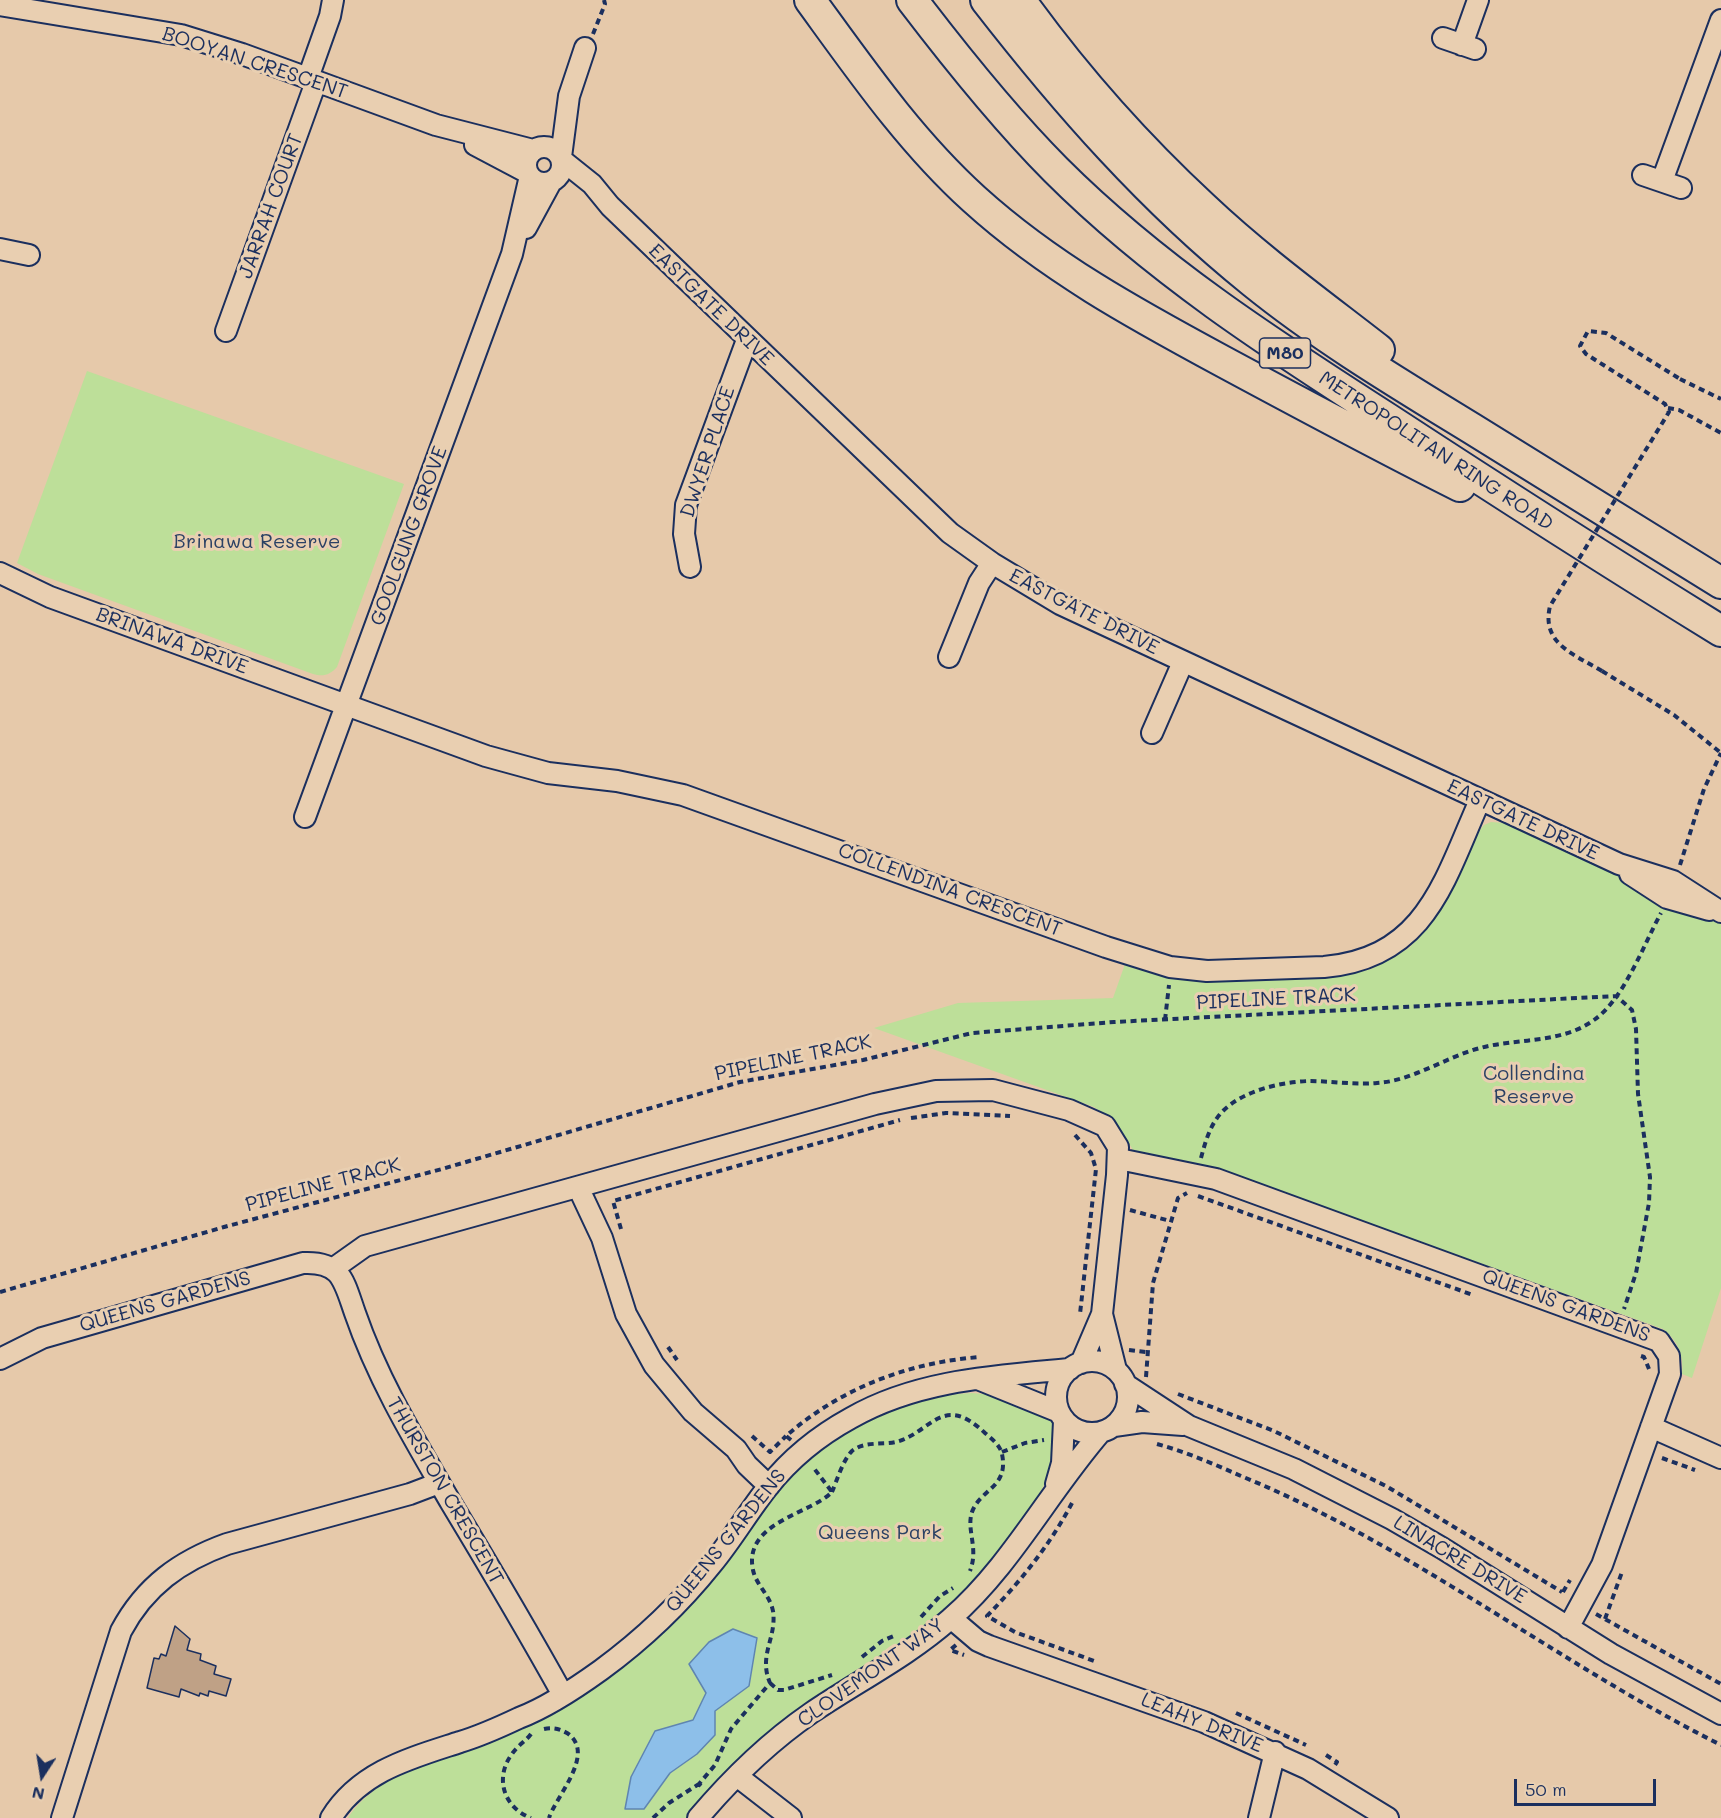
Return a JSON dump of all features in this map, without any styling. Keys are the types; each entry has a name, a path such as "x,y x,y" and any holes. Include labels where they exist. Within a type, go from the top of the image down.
{"highway":[{"path":"810,0 892,111 939,164 999,220 1056,265 1136,314 1332,420 1602,558"},
{"name":"METROPOLITAN RING ROAD","path":"912,0 1003,112 1049,162 1156,259 1254,333 1602,558 1721,631"},
{"name":"METROPOLITAN RING ROAD","path":"986,0 1099,137 1198,236 1308,324 1721,583"},
{"path":"1020,0 1092,93 1149,155 1204,208 1268,264 1506,450"}],"street":[{"name":"JARRAH COURT","path":"226,331 312,80 333,0"},
{"path":"1443,38 1469,47 1478,0"},
{"name":"BOOYAN CRESCENT","path":"0,5 69,8 181,35 436,125 535,149"},
{"path":"1662,181 1721,20"},
{"path":"569,96 527,159 529,175 539,182 552,181 562,170 561,159 569,96 585,48"},
{"name":"BOOYAN CRESCENT","path":"436,125 529,175"},
{"path":"535,149 554,149 561,159"},
{"name":"EASTGATE DRIVE","path":"561,159 591,184 610,206 747,340 950,533 992,563 1060,604 1721,913"},
{"name":"GOOLGUNG GROVE","path":"306,817 512,254 529,175"},
{"path":"1643,175 1681,188"},
{"name":"EASTGATE DRIVE","path":"552,181 582,189 610,206"},
{"name":"GOOLGUNG GROVE","path":"512,254 552,181"},
{"path":"0,249 29,255"},
{"name":"DWYER PLACE","path":"690,567 684,534 686,505 747,340"},
{"path":"949,657 979,583 992,563"},
{"name":"BRINAWA DRIVE","path":"0,573 50,597 347,705"},
{"path":"1152,733 1183,662"},
{"name":"COLLENDINA CRESCENT","path":"347,705 516,766 548,773 651,786 716,805 1106,946 1170,967 1206,971 1348,965 1383,953 1399,942 1425,914 1480,800"},
{"path":"339,1274 379,1244 587,1184 875,1104 936,1091 993,1090 1041,1101 1094,1119 1105,1126 1113,1137 1118,1167 1102,1314 1075,1366 1057,1389 1056,1401 1062,1417 1081,1432 1108,1429 1127,1407 1102,1314"},
{"name":"QUEENS GARDENS","path":"1118,1167 1187,1173 1265,1196 1652,1336 1659,1341 1669,1356 1671,1374 1602,1565 1568,1628"},
{"path":"587,1184 626,1314 654,1365 693,1412 735,1449 747,1466 773,1481"},
{"name":"QUEENS GARDENS","path":"0,1359 42,1338 303,1263 314,1262 339,1274"},
{"name":"THURSTON CRESCENT","path":"339,1274 382,1380 435,1476 563,1695"},
{"path":"1075,1366 1105,1364 1120,1377"},
{"name":"QUEENS GARDENS","path":"331,1818 351,1793 369,1778 392,1765 463,1741 527,1726 563,1695 601,1670 664,1617 713,1563 773,1481 802,1452 825,1434 874,1405 931,1386 1075,1366"},
{"name":"LINACRE DRIVE","path":"1120,1377 1150,1402 1189,1426 1294,1469 1343,1493 1442,1548 1568,1628 1658,1681 1721,1714"},
{"name":"QUEENS GARDENS","path":"980,1380 1062,1417"},
{"name":"CLOVEMONT WAY","path":"1054,1489 1062,1463 1062,1417"},
{"name":"LINACRE DRIVE","path":"1108,1429 1142,1422 1189,1426"},
{"name":"CLOVEMONT WAY","path":"698,1818 744,1770 811,1713 903,1656 958,1612 1005,1562 1054,1489 1108,1429"},
{"path":"1650,1432 1721,1458"},
{"path":"62,1818 112,1653 131,1612 165,1576 199,1554 260,1534 381,1500 435,1476"},
{"name":"LEAHY DRIVE","path":"958,1612 1006,1650 1204,1722 1282,1756 1388,1818"},
{"path":"1259,1817 1282,1756"},
{"path":"744,1770 790,1817"}],"path":[{"path":"585,48 600,21 604,0"},
{"path":"1721,399 1680,379 1606,333 1594,330 1588,332 1581,341 1580,346 1586,354 1668,408 1679,410 1721,433"},
{"path":"1188,1193 1187,1173 1214,1122 1234,1102 1250,1094 1290,1083 1377,1083 1394,1080 1481,1048 1557,1036 1577,1030 1606,1010 1616,996 1670,890 1704,789 1721,753 1674,715 1570,652 1550,633 1546,621 1550,606 1660,428 1669,412 1668,408"},
{"path":"1165,1020 1170,967"},
{"path":"1616,996 1632,1010 1636,1029 1638,1094 1650,1177 1649,1203 1636,1273 1619,1325"},
{"name":"PIPELINE TRACK","path":"0,1292 224,1227 442,1169 740,1082 863,1060 972,1033 1165,1020 1616,996"},
{"path":"621,1232 612,1201 902,1120 946,1113 1013,1116"},
{"path":"1071,1134 1084,1143 1094,1160 1096,1169 1079,1321"},
{"path":"1150,1402 1153,1385 1145,1376 1153,1283 1178,1198 1188,1193 1476,1297"},
{"path":"663,1340 679,1364"},
{"path":"1634,1354 1644,1357 1650,1370 1647,1377"},
{"path":"744,1430 770,1452 786,1436 833,1402 866,1384 935,1362 992,1356"},
{"path":"838,1673 784,1690 778,1690 770,1683 764,1663 773,1613 768,1596 753,1571 755,1551 762,1539 777,1523 821,1501 832,1492 851,1452 858,1447 899,1441 939,1417 960,1417 970,1422 999,1446 1003,1464 997,1485 976,1505 972,1513 975,1548 967,1578"},
{"path":"786,1436 802,1452 832,1492"},
{"path":"1154,1443 1259,1483 1382,1545 1634,1700 1721,1745"},
{"path":"1662,1458 1701,1472"},
{"path":"917,1621 940,1596 961,1584"},
{"path":"856,1661 882,1641 899,1633"},
{"path":"653,1818 669,1803 699,1784 715,1765 731,1729 770,1683"},
{"path":"531,1818 510,1806 504,1795 502,1782 511,1754 527,1726 559,1729 570,1735 576,1744 577,1764 557,1798 549,1818"},
{"path":"699,1784 713,1800"}],"green space":[{"name":"Brinawa Reserve","path":"87,371 404,484 334,670 326,675 313,674 38,574 17,563"},
{"name":"Collendina Reserve","path":"1491,822 1505,823 1721,923 1721,1288 1692,1378 1682,1374 1679,1349 1673,1338 1663,1329 1213,1167 1147,1157 1135,1153 1115,1122 1094,1107 874,1028 958,1003 1113,998 1125,964 1165,977 1202,981 1334,977 1371,969 1409,948 1429,926 1476,835 1484,825"},
{"name":"Queens Park","path":"972,1393 995,1395 1052,1417 1057,1439 1052,1465 1039,1495 1020,1525 975,1581 936,1619 902,1645 811,1702 778,1726 722,1775 686,1818 348,1818 383,1784 406,1771 530,1724 571,1702 634,1658 699,1597 718,1575 761,1513 788,1481 809,1460 833,1442 858,1426 913,1403 942,1396"}],"water":[{"path":"733,1629 757,1638 749,1686 715,1711 715,1735 697,1754 670,1773 644,1809 625,1809 631,1777 655,1731 693,1720 706,1693 689,1664 709,1642"}],"building":[{"path":"175,1626 190,1639 187,1650 201,1654 200,1660 216,1666 214,1674 231,1679 226,1696 209,1691 208,1696 200,1693 199,1696 181,1689 179,1697 147,1688 154,1658 159,1659 161,1654 166,1656"}]}
